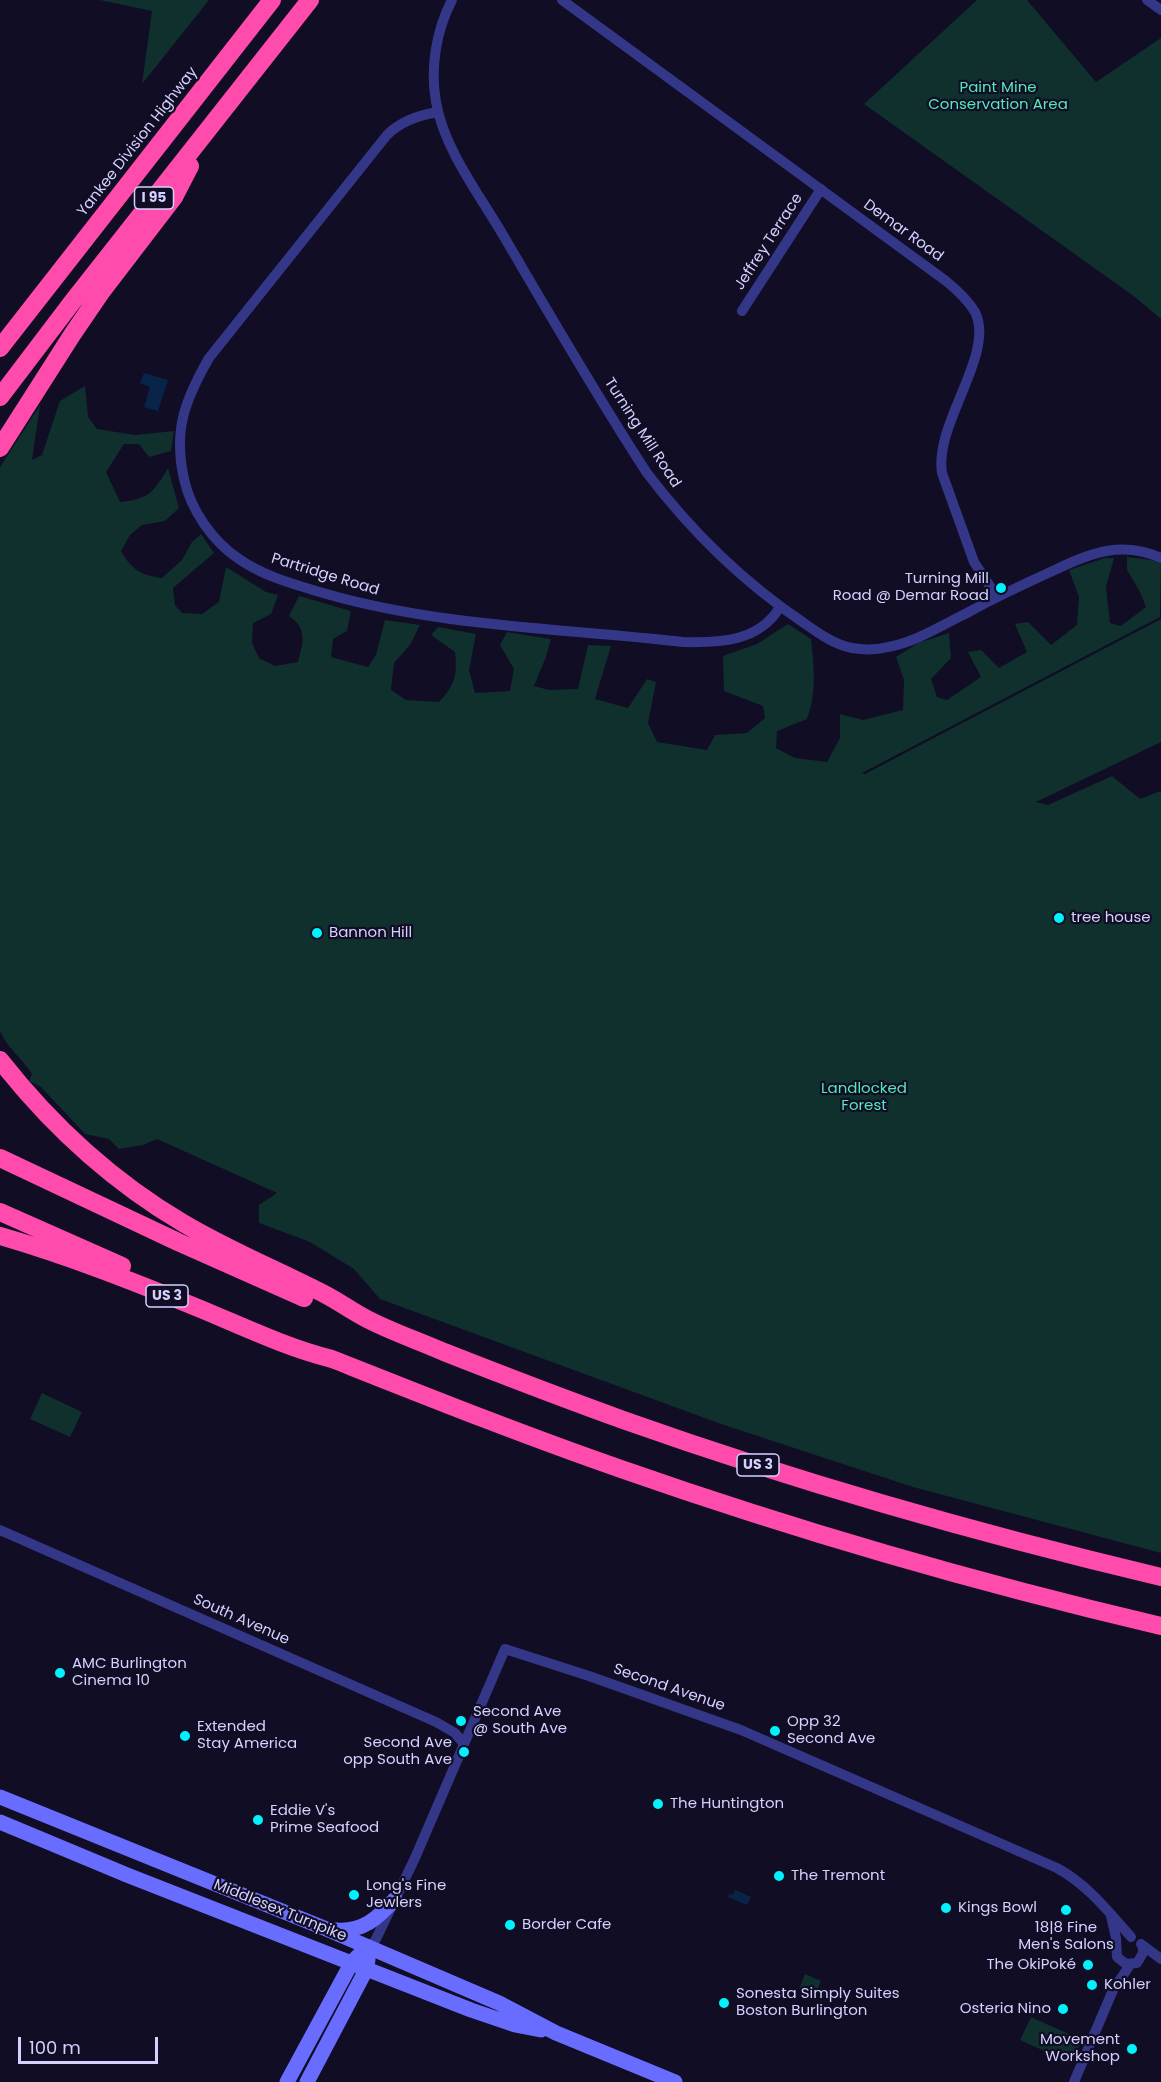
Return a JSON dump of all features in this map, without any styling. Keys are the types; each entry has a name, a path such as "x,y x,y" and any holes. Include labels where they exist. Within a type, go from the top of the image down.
{"highway":[{"name":"Yankee Division Highway","path":"31,306 273,0"},
{"name":"I 95","path":"0,397 310,0"},
{"path":"0,448 97,298 174,197 215,121"},
{"path":"0,333 31,306"},
{"name":"I 95","path":"0,348 31,306"},
{"path":"0,1060 30,1097 60,1128 104,1167 145,1198 204,1235 330,1297 366,1319"},
{"name":"US 3","path":"0,1158 325,1307 366,1319 556,1395 748,1462 910,1512 1161,1577"},
{"path":"0,1212 145,1277 305,1344 332,1359"},
{"name":"US 3","path":"0,1236 95,1268 302,1351 332,1359 554,1445 748,1512 955,1574 1161,1626"}],"main road":[{"name":"Middlesex Turnpike","path":"0,1797 324,1928 499,2003 556,2033 675,2082"},
{"name":"Middlesex Turnpike","path":"0,1822 127,1875 497,2019 556,2033"},
{"path":"324,1928 344,1931 361,1928 371,1923 394,1899"},
{"path":"287,2082 352,1962 368,1947"},
{"path":"307,2082 367,1968 368,1947"}],"street":[{"name":"Turning Mill Road","path":"452,0 442,22 435,54 434,87 442,125 466,175 647,473 667,499 723,560 780,607 835,642 850,648 869,650 890,647 916,639 997,597 1075,560 1101,551 1131,550 1161,558"},
{"name":"Demar Road","path":"562,0 946,281 976,313 980,331 979,346 942,444 940,463 974,562 997,597"},
{"path":"1148,0 1161,10"},
{"name":"Partridge Road","path":"438,112 423,114 407,120 387,135 203,368 190,393 181,423 180,441 180,461 185,484 199,516 214,537 230,553 275,579 405,613 683,642 712,643 747,636 768,622 780,607"},
{"name":"Jeffrey Terrace","path":"742,311 821,189"},
{"name":"South Avenue","path":"0,1530 436,1722 455,1733 464,1744"},
{"name":"Second Avenue","path":"368,1947 375,1941 412,1863 505,1649 673,1705 768,1741 1057,1868 1088,1888 1131,1937"},
{"name":"Second Avenue","path":"1110,1913 1117,1946"},
{"path":"1131,1937 1138,1940 1161,1960 1130,1962 1116,1953 1117,1946 1123,1939 1131,1937"},
{"path":"1074,2082 1113,1990 1130,1962 1143,1953 1143,1946"}],"green space":[{"path":"100,0 209,0 142,84 152,11"},
{"name":"Paint Mine Conservation Area","path":"977,0 1027,0 1096,82 1161,38 1161,319 1135,297 864,104"},
{"name":"Landlocked Forest","path":"85,386 88,417 97,429 135,435 174,431 171,451 149,457 139,444 124,444 106,472 120,502 144,497 154,489 168,468 179,508 165,521 142,525 130,535 121,551 129,563 138,570 162,578 182,560 192,542 201,534 214,553 173,588 175,605 182,613 202,614 219,602 226,567 266,592 278,595 271,614 253,623 252,643 259,658 275,666 298,662 302,631 289,616 299,596 351,611 347,631 333,639 331,657 368,667 376,655 385,620 420,625 410,645 394,663 391,690 406,700 439,702 454,680 455,652 431,635 438,627 476,634 469,670 475,693 510,691 514,669 500,645 507,632 551,639 534,686 549,690 578,689 588,645 611,646 595,699 628,708 647,679 656,682 648,723 657,742 707,750 715,735 747,733 765,718 763,706 724,691 723,656 757,644 788,624 811,639 813,689 807,719 777,731 776,748 795,758 827,762 840,738 840,714 863,720 903,710 904,680 896,657 918,643 949,633 951,658 931,679 937,697 947,700 981,677 968,652 981,650 999,668 1027,652 1015,624 1028,622 1051,645 1077,625 1079,597 1069,570 1105,558 1114,558 1106,587 1110,623 1121,626 1146,607 1127,570 1127,557 1161,563 1160,617 862,773 865,774 1161,619 1161,742 1036,802 1048,805 1112,776 1140,799 1161,791 1161,1553 913,1487 721,1424 380,1299 354,1269 310,1242 259,1223 259,1205 277,1193 157,1139 143,1145 119,1149 109,1139 85,1134 41,1087 29,1081 32,1074 0,1031 0,467 40,405 32,460 42,455 60,401"},
{"path":"42,1393 82,1412 70,1437 30,1419"},
{"path":"805,1974 821,1981 815,1996 799,1989"},
{"path":"1031,2017 1082,2040 1071,2063 1020,2040"}],"water":[{"path":"144,373 168,380 158,411 144,407 150,387 140,383"},
{"path":"735,1890 751,1897 747,1905 728,1897 729,1894 733,1895"}],"place":[{"name":"Turning Mill Road @ Demar Road","path":"1001,588"},
{"name":"tree house","path":"1059,918"},
{"name":"Bannon Hill","path":"317,933"},
{"name":"AMC Burlington Cinema 10","path":"60,1673"},
{"name":"Second Ave @ South Ave","path":"461,1721"},
{"name":"Opp 32 Second Ave","path":"775,1731"},
{"name":"Extended Stay America","path":"185,1736"},
{"name":"Second Ave opp South Ave","path":"464,1752"},
{"name":"The Huntington","path":"658,1804"},
{"name":"Eddie V's Prime Seafood","path":"258,1820"},
{"name":"The Tremont","path":"779,1876"},
{"name":"Long's Fine Jewlers","path":"354,1895"},
{"name":"Kings Bowl","path":"946,1908"},
{"name":"18|8 Fine Men's Salons","path":"1066,1910"},
{"name":"Border Cafe","path":"510,1925"},
{"name":"The OkiPoké","path":"1088,1965"},
{"name":"Kohler","path":"1092,1985"},
{"name":"Sonesta Simply Suites Boston Burlington","path":"724,2003"},
{"name":"Osteria Nino","path":"1063,2009"},
{"name":"Movement Workshop","path":"1132,2049"}]}
